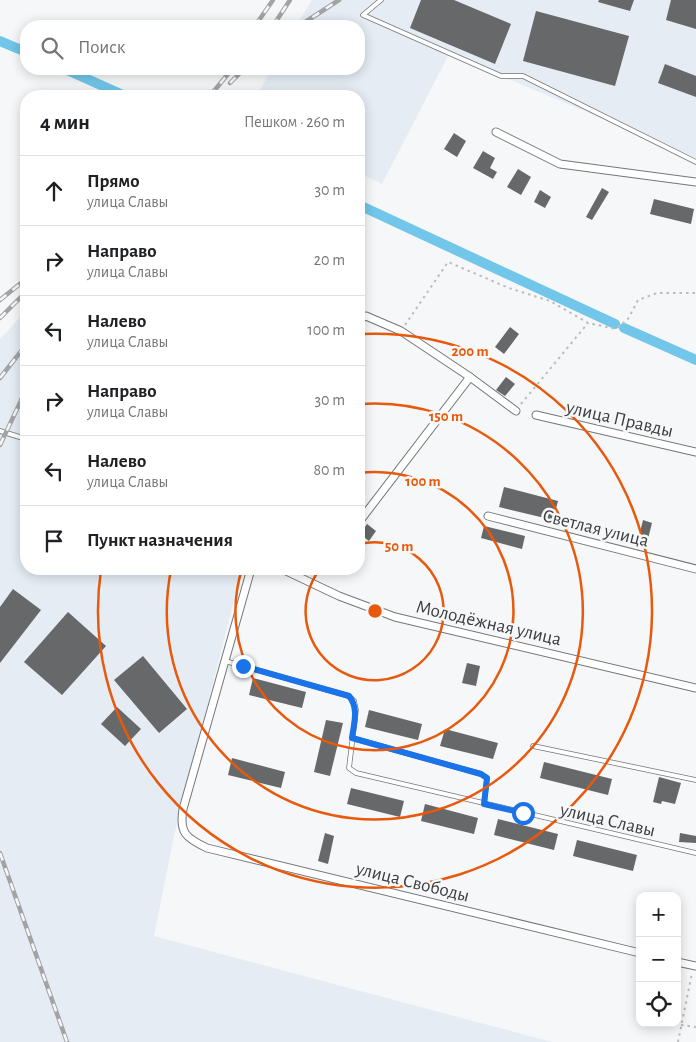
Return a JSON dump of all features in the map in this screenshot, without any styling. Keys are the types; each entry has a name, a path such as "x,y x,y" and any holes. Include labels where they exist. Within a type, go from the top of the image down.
{"street":[{"path":"496,132 560,164 696,182"},
{"path":"365,316 401,331 470,377 516,411"},
{"path":"365,514 470,377"},
{"name":"улица Правды","path":"536,415 696,452"},
{"name":"Светлая улица","path":"488,516 696,569"},
{"path":"225,661 250,575"},
{"name":"Молодёжная улица","path":"295,575 346,599 395,617 696,688"},
{"name":"улица Свободы","path":"225,661 183,809 181,823 183,832 192,841 207,848 636,952"},
{"path":"681,963 695,966"}],"lane":[{"path":"380,0 363,15 500,76 523,76 696,162"},
{"path":"0,431 20,437"},
{"name":"улица Славы","path":"225,661 349,696 354,702 356,710 349,768 356,772 696,853"},
{"path":"352,738 481,774 487,778 484,804"},
{"path":"533,746 696,780"}],"path":[{"path":"401,331 448,262 508,288 550,301 588,324 616,329 628,319 638,300 657,293 696,293"},
{"path":"516,411 588,324"},
{"path":"678,1042 695,966"},
{"path":"682,1025 696,1027"}],"shaded area":[{"path":"312,0 696,0 696,158 449,54 382,184 365,176 365,90 260,90 268,75 365,75 365,20 300,20"},
{"path":"20,317 20,575 240,575 174,836 154,936 552,1042 0,1042 0,339"}],"building":[{"path":"421,0 454,0 511,24 495,64 410,28"},
{"path":"599,0 634,0 630,11 598,2"},
{"path":"671,0 696,0 696,29 666,20"},
{"path":"536,11 629,36 615,86 523,61"},
{"path":"665,64 696,76 696,97 658,83"},
{"path":"454,133 466,141 457,157 444,149"},
{"path":"483,151 495,158 490,168 497,172 493,179 473,168"},
{"path":"518,169 531,177 521,195 507,187"},
{"path":"602,188 609,192 592,220 586,217"},
{"path":"540,190 551,197 545,208 534,202"},
{"path":"654,199 694,209 691,224 650,214"},
{"path":"510,327 519,334 504,354 495,347"},
{"path":"506,377 515,384 505,396 496,390"},
{"path":"504,487 558,501 553,520 499,507"},
{"path":"643,520 652,523 647,543 638,540"},
{"path":"367,524 376,531 369,541 365,538 365,527"},
{"path":"484,526 525,536 522,549 481,538"},
{"path":"13,589 41,610 0,663 0,607"},
{"path":"68,612 106,646 62,695 24,662"},
{"path":"143,656 187,709 159,733 114,680"},
{"path":"467,663 480,666 476,686 462,683"},
{"path":"253,678 306,692 302,708 249,695"},
{"path":"117,707 141,729 125,746 101,724"},
{"path":"369,710 422,724 418,740 365,727"},
{"path":"326,720 343,723 330,776 314,772"},
{"path":"445,729 498,743 493,759 440,746"},
{"path":"232,758 285,772 281,788 228,775"},
{"path":"544,762 612,779 608,795 540,778"},
{"path":"659,777 681,783 675,804 662,801 661,804 653,802"},
{"path":"351,788 404,801 400,817 347,804"},
{"path":"425,804 478,818 474,834 421,821"},
{"path":"498,819 558,834 554,850 494,835"},
{"path":"325,833 334,836 328,864 318,861"},
{"path":"680,833 696,836 696,843 679,842"},
{"path":"577,840 637,855 633,871 573,856"}],"waterway":[{"path":"0,41 20,49"},
{"path":"78,75 112,90"},
{"path":"365,208 615,324"},
{"path":"624,328 696,360"}],"railway":[{"path":"259,20 273,0"},
{"path":"277,20 290,0"},
{"path":"308,20 339,0"},
{"path":"215,90 227,75"},
{"path":"230,83 238,75"},
{"path":"0,300 20,284"},
{"path":"0,318 20,298"},
{"path":"0,378 20,353"},
{"path":"0,445 20,403"},
{"path":"0,853 67,1042"}],"route":[{"path":"243,666 349,696 354,702 356,710 352,738 481,774 487,778 484,804 523,813"}]}
